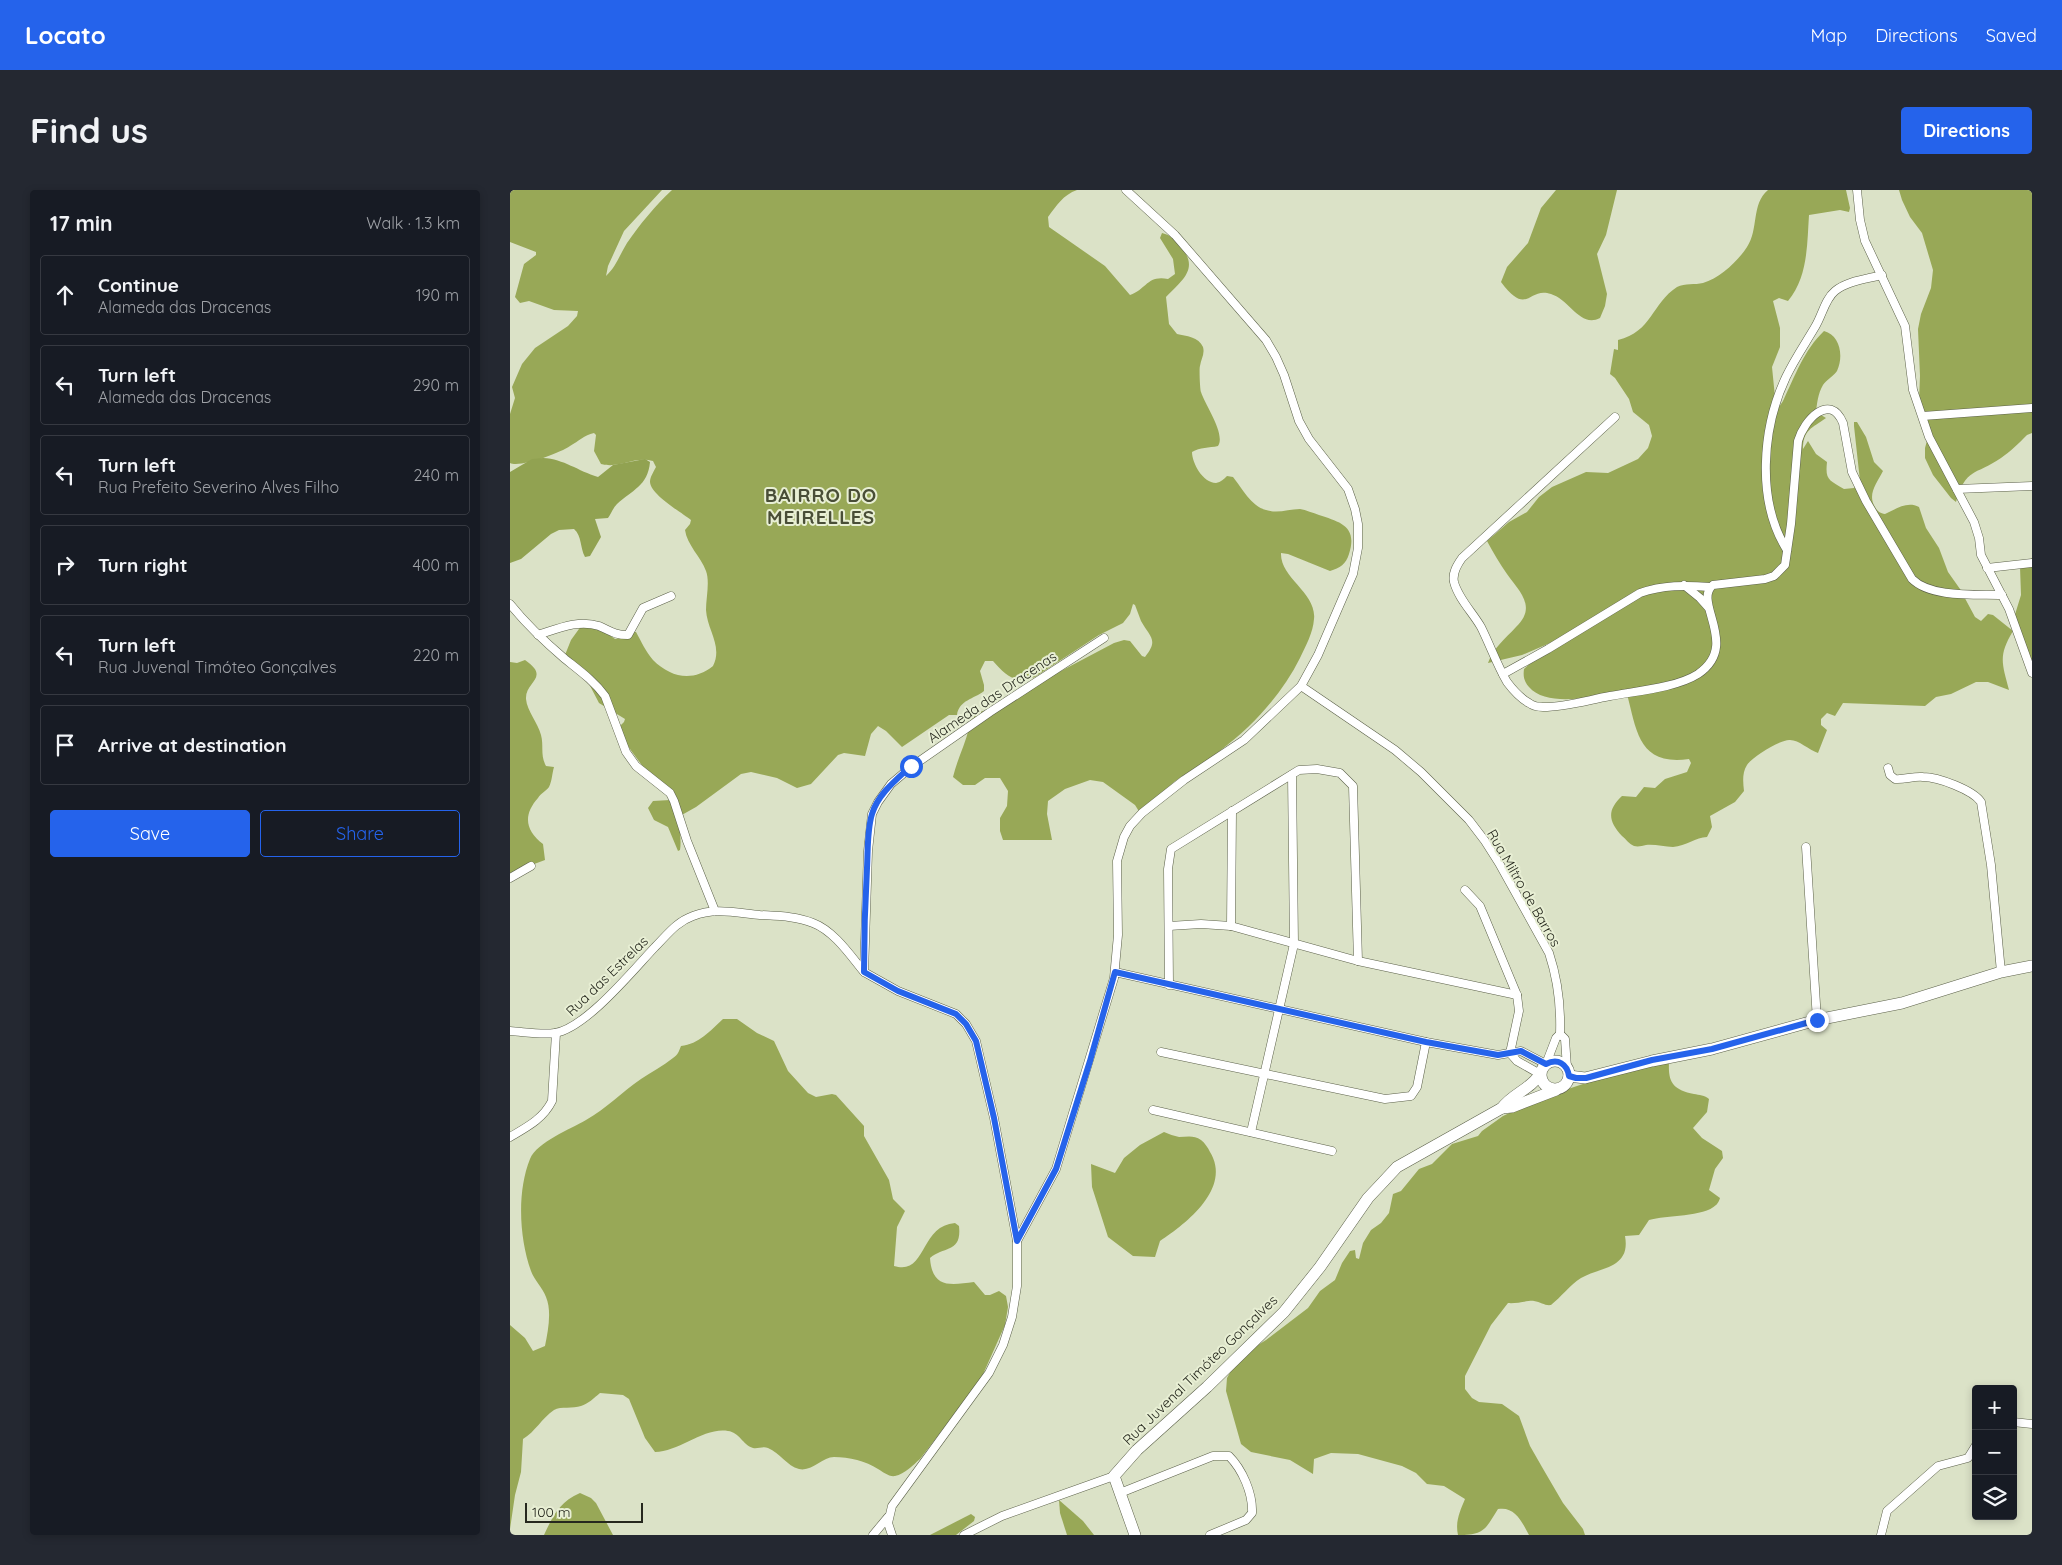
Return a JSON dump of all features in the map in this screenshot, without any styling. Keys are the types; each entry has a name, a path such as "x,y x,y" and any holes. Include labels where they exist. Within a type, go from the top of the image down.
{"street":[{"path":"1017,1241 1056,1169 1090,1061 1115,972 1118,935 1117,861 1120,848 1130,826 1162,797 1257,729 1301,686 1322,647 1353,574 1358,540 1358,524 1348,489 1304,430 1276,356 1266,340 1175,235 1126,190"},
{"path":"1857,190 1860,220 1865,241 1905,326 1913,390 1929,437 1974,522 1980,538 1981,555 2010,609 2032,673"},
{"path":"1787,550 1774,524 1769,508 1767,485 1767,449 1770,423 1780,391 1786,376 1818,322 1833,292 1849,284 1882,276"},
{"path":"1923,416 2032,408"},
{"path":"1503,674 1640,593 1654,588 1684,585 1710,587 1774,576 1785,566 1798,441 1801,430 1812,415 1826,410 1833,410 1840,416 1843,423 1849,460 1858,485 1912,578 1918,585 1934,591 2002,595"},
{"path":"1615,417 1462,558 1455,570 1454,583 1481,628 1503,674 1516,693 1528,703 1537,707 1561,706 1689,679 1710,663 1717,642 1716,629 1708,607 1707,596 1710,587"},
{"path":"1957,489 2032,486"},
{"path":"1987,568 2032,563"},
{"path":"1684,585 1708,607"},
{"path":"538,635 578,623 598,626 617,635 628,635 643,608 671,596"},
{"path":"510,604 538,635 599,688 626,752 636,766 670,793 715,911 779,916 814,923 832,935 864,972 898,991 956,1014 966,1024 976,1041 998,1137 1017,1241 1018,1272 1012,1317 1003,1345 989,1373 906,1485 892,1506 888,1517 873,1535"},
{"name":"Alameda das Dracenas","path":"864,972 868,851 872,814 878,802 891,784 911,766 1104,638"},
{"name":"Rua Miltro de Barros","path":"1301,686 1395,750 1421,772 1462,813 1485,841 1549,953 1559,988 1560,1034 1565,1039 1568,1072"},
{"path":"1888,768 1890,775 1895,780 1933,778 1967,791 1976,796 1981,802 1991,864 2001,972"},
{"path":"1169,985 1168,869 1171,849 1300,770 1317,769 1340,773 1353,786 1358,961"},
{"path":"1251,1132 1294,944 1292,774"},
{"path":"1231,926 1232,811"},
{"path":"1806,847 1817,1020"},
{"path":"510,878 531,866"},
{"path":"1465,890 1480,906 1518,995 1519,1011 1510,1053"},
{"name":"Rua das Estrelas","path":"510,1031 556,1033 571,1027 587,1016 674,927 694,915 715,911"},
{"path":"1169,926 1201,924 1231,926 1358,961 1518,995"},
{"path":"1510,1053 1517,1061 1543,1069 1558,1061 1576,1078 1586,1078 1652,1060 1685,1055 1817,1020 1910,1001 2001,972 2032,966"},
{"path":"1115,972 1426,1042 1498,1055 1521,1051 1543,1069 1544,1085 1556,1090 1566,1084 1568,1072"},
{"path":"510,1137 537,1121 547,1111 552,1101 556,1033"},
{"name":"Rua Miltro de Barros","path":"1543,1069 1556,1038 1560,1034"},
{"path":"1161,1052 1385,1099 1411,1096 1416,1086 1426,1042"},
{"name":"Rua Juvenal Timóteo Gonçalves","path":"1114,1476 1137,1450 1207,1387 1284,1312 1320,1267 1368,1198 1384,1181 1404,1163 1502,1108 1506,1102 1536,1080 1543,1069"},
{"name":"Rua Juvenal Timóteo Gonçalves","path":"1502,1108 1512,1108 1556,1090"},
{"path":"1153,1110 1332,1151"},
{"path":"2017,1422 2032,1424"},
{"path":"1881,1535 1888,1511 1938,1466 1968,1458 1972,1451"},
{"path":"1120,1493 1206,1458 1226,1454 1232,1460 1247,1486 1252,1513 1246,1520 1210,1535"},
{"path":"1968,1458 1972,1460"},
{"path":"964,1535 1002,1516 1114,1476 1135,1535"},
{"path":"888,1517 892,1535"}],"shaded area":[{"path":"510,190 662,190 624,231 608,266 606,276 613,269 637,229 672,190 1077,190 1064,198 1054,208 1048,217 1049,227 1105,266 1130,295 1151,281 1161,278 1168,279 1175,274 1173,259 1160,238 1162,233 1170,236 1186,255 1189,268 1182,280 1166,297 1169,324 1177,334 1199,341 1203,347 1200,368 1201,390 1217,427 1220,441 1218,446 1201,448 1192,452 1199,472 1207,480 1216,483 1227,476 1233,477 1251,501 1266,510 1275,512 1300,509 1334,520 1349,531 1351,537 1351,545 1346,560 1340,567 1330,571 1281,553 1282,562 1286,570 1310,601 1314,619 1311,634 1285,684 1266,708 1233,741 1174,782 1140,813 1135,805 1103,782 1090,780 1065,789 1048,801 1047,814 1052,840 1003,840 1000,831 1000,818 1007,806 1008,791 1000,778 985,778 975,785 963,785 953,777 969,728 967,725 975,713 987,710 1114,643 1124,640 1130,641 1142,656 1145,657 1152,646 1152,639 1133,604 1130,614 1123,623 1099,635 1035,677 1022,680 1016,679 1002,671 993,661 985,661 980,671 984,691 964,703 958,710 957,715 949,715 902,747 886,731 878,726 871,734 865,756 844,753 838,755 811,784 797,788 777,778 751,772 741,774 696,807 680,816 680,850 678,851 668,827 654,820 648,808 653,801 670,800 671,798 652,779 616,730 625,719 599,703 587,680 565,655 571,640 584,622 593,623 615,639 636,632 653,660 667,671 682,676 690,676 705,671 713,666 716,659 715,645 706,610 708,585 706,571 686,535 685,530 691,520 661,498 652,487 650,480 656,467 653,461 639,460 614,465 601,464 594,451 596,435 594,433 549,456 531,462 510,463 510,414 515,398 512,387 522,364 535,348 568,326 577,316 578,311 554,310 529,301 520,303 515,297 524,264 536,255 536,252 510,242"},
{"path":"1556,190 1617,190 1606,235 1597,254 1607,294 1600,318 1587,319 1558,297 1551,294 1537,294 1523,300 1517,298 1501,282 1507,267 1528,243 1541,208"},
{"path":"1768,190 1846,190 1850,208 1849,212 1840,210 1809,215 1807,249 1803,271 1795,292 1788,301 1779,298 1773,301 1780,328 1780,347 1772,367 1776,407 1779,407 1783,401 1800,364 1811,346 1824,331 1829,333 1837,341 1839,347 1839,365 1836,373 1823,385 1819,395 1816,412 1826,418 1809,430 1803,443 1803,449 1808,441 1816,454 1827,462 1829,479 1844,489 1854,488 1860,481 1854,426 1854,422 1857,422 1866,437 1874,462 1883,471 1872,493 1876,509 1885,514 1906,505 1919,507 1926,528 1939,548 1948,572 1960,589 1975,617 1981,621 1988,614 1993,615 2013,631 2003,654 2003,666 2009,690 1988,682 1976,682 1951,694 1936,697 1925,706 1843,703 1835,716 1827,713 1821,719 1821,725 1827,730 1818,753 1797,742 1786,740 1767,749 1750,762 1745,768 1744,791 1735,802 1710,816 1712,827 1707,837 1673,847 1634,846 1617,831 1612,820 1612,811 1617,801 1622,796 1636,797 1644,787 1655,788 1665,779 1687,772 1691,763 1689,759 1672,760 1650,752 1638,733 1627,694 1618,693 1584,698 1559,699 1537,693 1529,687 1524,679 1524,669 1550,643 1522,655 1488,663 1496,648 1522,620 1526,606 1521,593 1487,541 1509,522 1527,512 1539,497 1552,487 1586,472 1608,473 1638,459 1648,448 1652,436 1649,425 1633,412 1629,399 1615,378 1610,374 1614,349 1618,350 1618,340 1638,331 1662,301 1677,287 1709,281 1734,263 1751,240 1759,202"},
{"path":"1899,190 2032,190 2032,433 2027,435 2001,458 1968,477 1956,502 1933,475 1925,458 1928,437 1919,401 1918,329 1921,314 1931,288 1933,270 1922,233 1910,217"},
{"path":"543,458 564,463 598,477 613,465 645,459 650,462 649,470 643,482 614,507 608,518 595,519 601,537 590,556 585,557 577,532 574,529 559,530 551,534 521,559 510,563 510,472 532,459"},
{"path":"2032,558 2032,661 2022,641 2013,631 2013,621 2021,595 2020,567"},
{"path":"525,660 536,671 535,679 527,693 527,704 541,735 544,762 546,766 554,767 549,787 533,804 528,816 530,828 537,839 543,844 545,860 510,873 510,662 517,663"},
{"path":"723,1019 737,1019 757,1033 774,1041 788,1071 808,1093 816,1097 836,1095 864,1126 864,1136 889,1180 893,1199 905,1211 897,1227 894,1266 905,1267 912,1264 935,1232 943,1226 955,1223 959,1226 958,1241 951,1248 930,1258 934,1275 944,1283 974,1282 985,1295 999,1291 1006,1296 1008,1307 1005,1325 980,1381 920,1459 899,1475 891,1476 863,1462 840,1457 825,1459 813,1467 799,1469 772,1450 766,1447 753,1448 728,1431 710,1433 673,1448 655,1452 645,1438 629,1399 623,1395 600,1393 584,1405 554,1410 523,1439 521,1472 515,1495 510,1529 510,1325 525,1338 533,1351 545,1346 549,1321 548,1303 545,1294 531,1271 522,1229 521,1200 530,1159 540,1147 555,1136 600,1111 645,1076 675,1057 681,1046 699,1040"},
{"path":"1669,1063 1673,1084 1681,1090 1709,1099 1707,1112 1693,1128 1702,1138 1722,1151 1723,1158 1715,1169 1709,1190 1720,1198 1718,1203 1703,1212 1649,1220 1639,1235 1625,1236 1626,1247 1619,1261 1605,1269 1581,1278 1551,1305 1532,1301 1508,1303 1491,1325 1465,1376 1465,1389 1472,1398 1479,1402 1502,1404 1519,1416 1530,1446 1563,1503 1583,1529 1585,1535 1529,1535 1524,1525 1513,1512 1498,1509 1483,1530 1473,1534 1458,1535 1458,1521 1465,1499 1444,1486 1427,1484 1416,1473 1402,1466 1358,1454 1331,1453 1314,1459 1313,1474 1290,1460 1251,1452 1241,1444 1226,1391 1227,1378 1233,1367 1250,1350 1308,1308 1320,1291 1335,1280 1342,1263 1350,1251 1355,1250 1356,1258 1359,1259 1363,1243 1371,1230 1381,1223 1389,1213 1393,1194 1401,1191 1419,1169 1432,1164 1452,1144 1478,1136 1503,1116 1544,1097 1616,1073"},
{"path":"1164,1132 1179,1137 1196,1137 1202,1141 1209,1150 1215,1165 1215,1179 1211,1191 1203,1203 1182,1225 1160,1241 1155,1257 1133,1256 1108,1237 1092,1187 1091,1164 1115,1173 1124,1158 1140,1145"},
{"path":"580,1493 591,1498 596,1503 613,1535 544,1535 562,1505"},
{"path":"1059,1500 1083,1521 1094,1535 1067,1535 1060,1513"},
{"path":"971,1514 975,1517 974,1521 956,1535 930,1535"}],"district":[{"name":"BAIRRO DO MEIRELLES","path":"821,506"}],"route":[{"path":"911,766 891,784 872,814 864,922 864,972 898,991 956,1014 966,1024 976,1041 994,1118 1017,1241 1056,1169 1090,1061 1115,972 1426,1042 1498,1055 1521,1051 1546,1064 1558,1061 1565,1065 1569,1076 1576,1078 1586,1078 1652,1060 1712,1049 1817,1020"}]}
